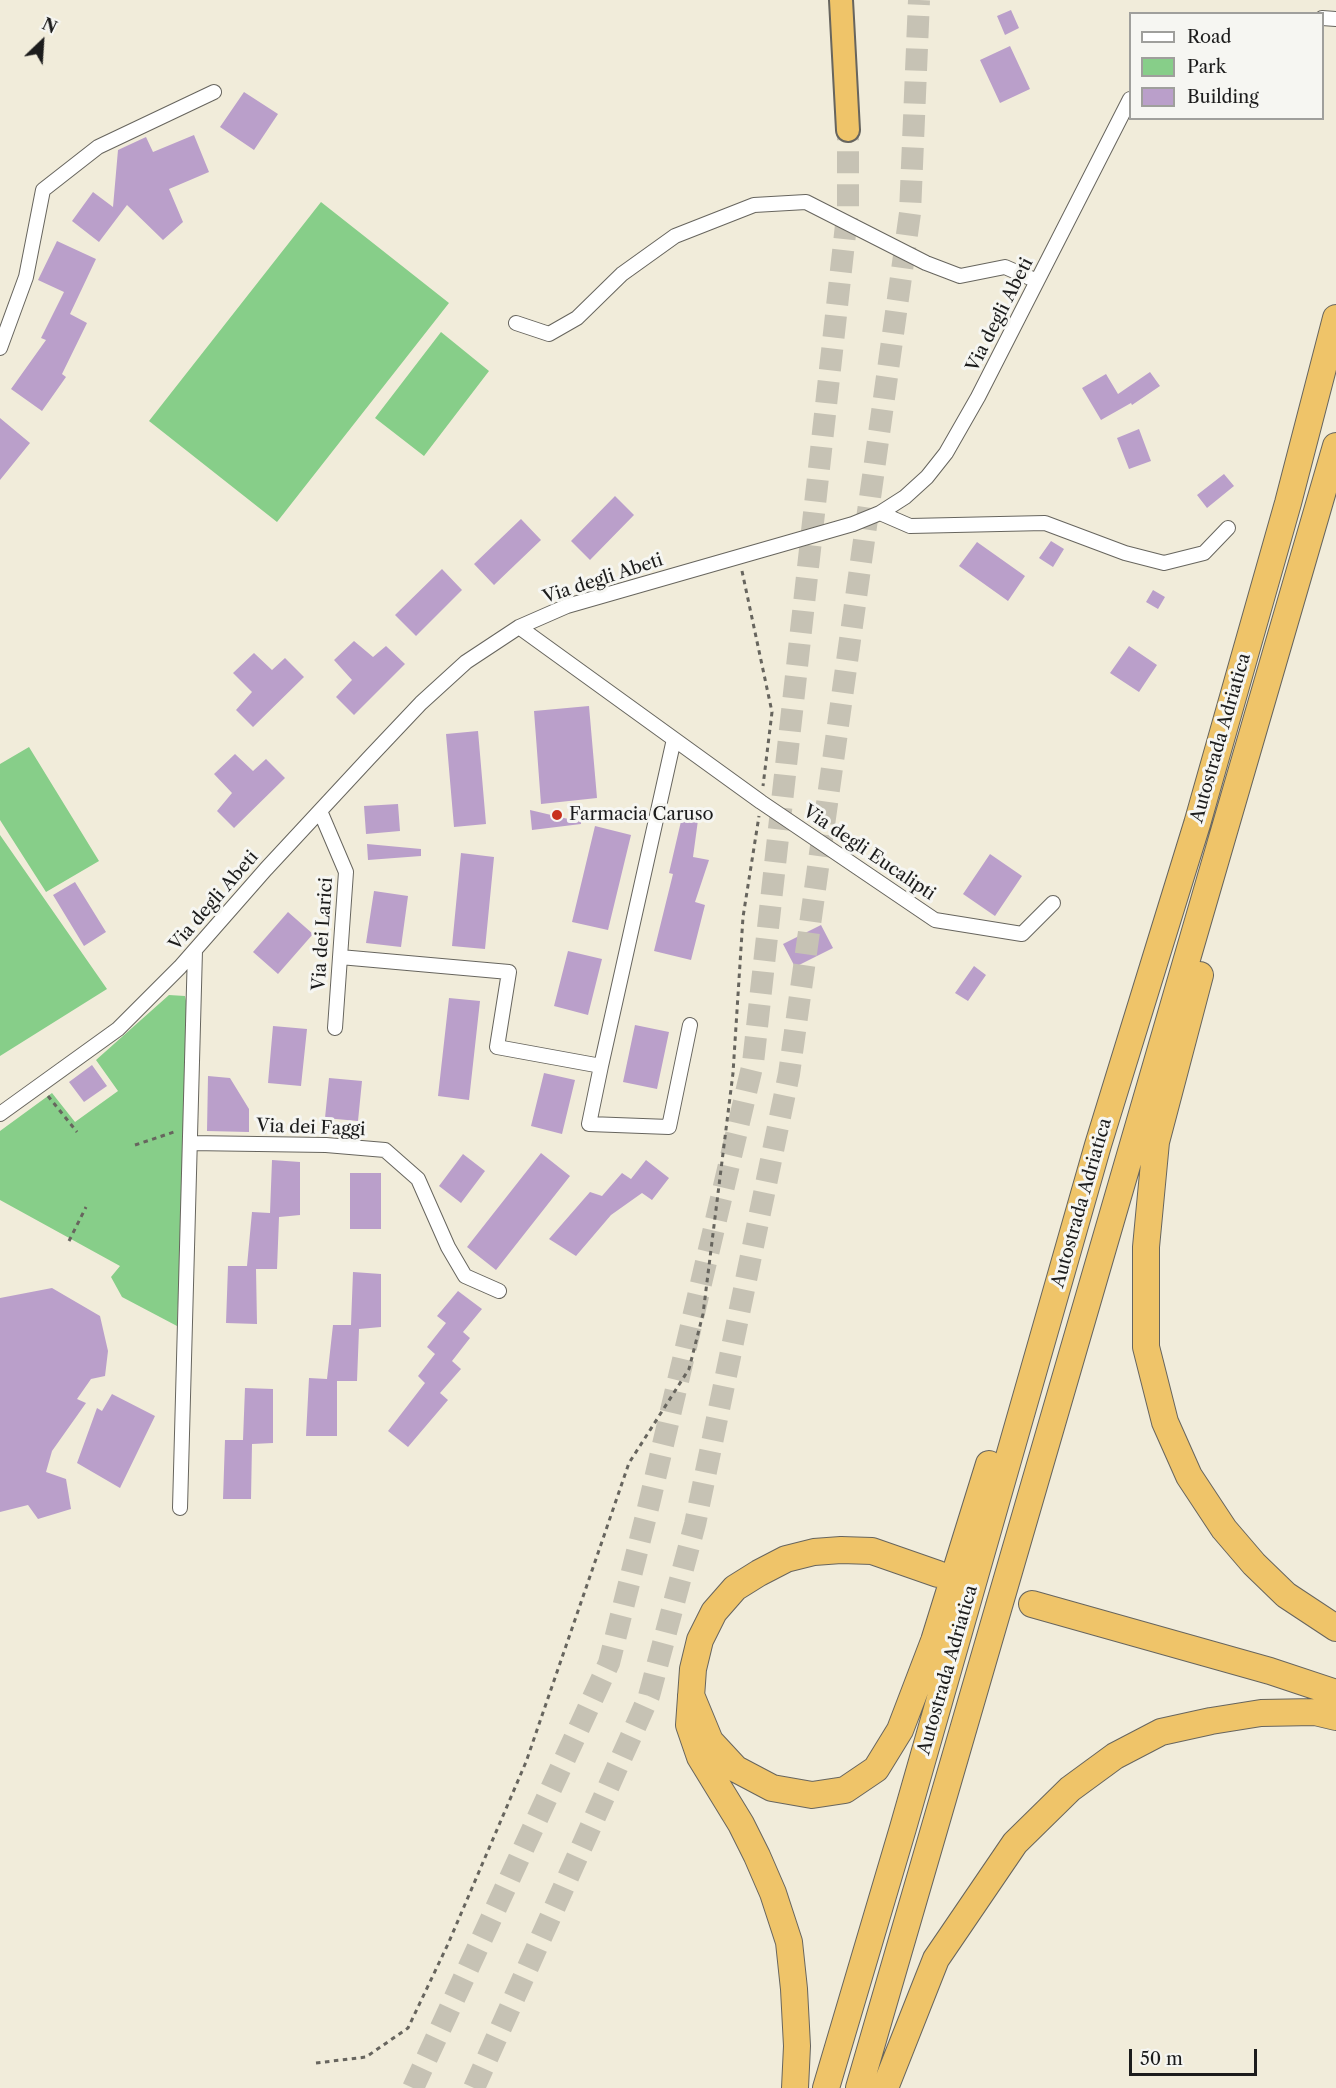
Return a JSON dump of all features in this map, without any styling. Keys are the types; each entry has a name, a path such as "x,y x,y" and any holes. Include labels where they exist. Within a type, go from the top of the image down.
{"highway":[{"path":"841,0 848,130"},
{"name":"Autostrada Adriatica","path":"826,2088 1098,1145 1200,813 1288,503 1336,318"},
{"name":"Autostrada Adriatica","path":"859,2088 1336,446"},
{"path":"1286,619 1247,802 1156,1142 1146,1247 1146,1347 1165,1422 1189,1476 1224,1529 1254,1564 1286,1595 1336,1629"},
{"path":"690,1695 710,1741 736,1769 772,1788 812,1795 845,1790 876,1769 900,1731 934,1641 1026,1347 1098,1145"},
{"path":"795,2088 797,2046 789,1942 773,1893 741,1824 700,1757 689,1725 693,1669 700,1640 714,1612 735,1588 786,1558 814,1552 872,1551 938,1574"},
{"path":"1032,1604 1270,1671 1336,1693"},
{"path":"885,2088 936,1959 1015,1843 1070,1789 1115,1756 1161,1732 1261,1713 1315,1713 1336,1717"}],"street":[{"path":"0,348 26,277 42,190 98,147 214,92"},
{"name":"Via degli Abeti","path":"0,1114 118,1029 195,950 266,869 421,703 466,662 519,627 567,606 853,524 880,513 905,497 927,477 946,453 978,397 1129,103"},
{"path":"516,323 549,334 578,318 622,274 675,236 754,204 806,202 926,263 960,276 1005,267 1037,281"},
{"path":"880,513 909,526 1045,523 1125,553 1164,563 1204,552 1228,528"},
{"name":"Via degli Eucalipti","path":"519,627 761,802 935,920 1022,934 1053,903"},
{"path":"674,739 589,1124 669,1127 690,1025"},
{"name":"Via dei Larici","path":"320,811 346,872 335,1028"},
{"path":"180,1508 195,950"},
{"path":"340,957 509,972 497,1047 602,1066"},
{"name":"Via dei Faggi","path":"190,1143 326,1145 385,1150 418,1179 448,1247 465,1276 499,1291"}],"path":[{"path":"316,2063 366,2057 408,2028 448,1944 526,1762 629,1463 689,1369 703,1314 733,1073 743,917 772,712 739,556"},
{"path":"39,1086 77,1132"},
{"path":"135,1145 190,1127"},
{"path":"69,1241 86,1207"}],"green space":[{"path":"321,202 449,303 277,522 149,421"},
{"path":"441,332 489,371 424,456 375,418"},
{"path":"29,747 99,861 46,892 0,820 0,764"},
{"path":"0,835 107,989 0,1056"},
{"path":"169,995 185,996 190,1019 177,1326 122,1297 111,1277 120,1266 0,1200 0,1131 52,1093 75,1122 118,1091 96,1060"}],"building":[{"path":"1011,10 1019,28 1005,35 997,16"},
{"path":"1010,46 1030,89 1000,103 980,60"},
{"path":"244,92 278,114 254,150 220,127"},
{"path":"194,135 209,172 169,189 183,222 163,240 127,205 99,242 72,221 93,192 113,207 118,150 146,137 153,152"},
{"path":"57,241 96,259 70,314 87,323 62,374 66,377 42,411 11,389 46,340 41,338 64,292 38,280"},
{"path":"1150,372 1160,386 1132,405 1131,403 1101,420 1082,388 1106,374 1118,394"},
{"path":"0,418 30,443 0,480"},
{"path":"1139,429 1151,461 1129,469 1117,438"},
{"path":"1224,474 1234,486 1207,508 1197,495"},
{"path":"615,496 634,515 590,560 571,541"},
{"path":"521,519 541,540 494,585 474,564"},
{"path":"1051,541 1064,549 1053,567 1039,558"},
{"path":"977,542 1025,576 1008,601 959,566"},
{"path":"442,569 462,590 416,636 395,615"},
{"path":"1153,590 1165,597 1158,609 1146,602"},
{"path":"354,641 373,657 386,646 405,664 354,715 336,697 352,680 334,660"},
{"path":"1129,646 1157,665 1139,692 1110,673"},
{"path":"254,653 272,670 285,658 304,677 253,727 236,710 252,692 233,673"},
{"path":"589,706 597,798 541,804 534,711"},
{"path":"478,731 486,824 454,827 446,734"},
{"path":"235,754 253,771 266,759 285,778 234,828 217,811 232,793 214,774"},
{"path":"398,804 400,831 366,834 364,806"},
{"path":"530,810 581,822 581,824 532,830"},
{"path":"682,817 698,820 693,857 709,860 695,902 705,905 691,960 654,951 673,874 669,873"},
{"path":"595,826 631,835 608,930 572,922"},
{"path":"367,844 421,849 421,856 368,860"},
{"path":"461,853 494,857 485,949 452,946"},
{"path":"990,854 1022,876 995,916 963,894"},
{"path":"75,882 106,932 84,946 53,895"},
{"path":"374,891 408,896 401,947 366,943"},
{"path":"288,912 313,934 278,974 253,952"},
{"path":"821,925 833,948 795,967 783,944"},
{"path":"568,951 602,959 588,1015 554,1006"},
{"path":"974,966 986,975 968,1001 955,993"},
{"path":"449,998 480,1001 469,1100 438,1096"},
{"path":"635,1025 669,1032 657,1089 623,1082"},
{"path":"273,1026 307,1029 301,1086 268,1083"},
{"path":"92,1065 107,1086 84,1102 69,1082"},
{"path":"544,1073 575,1080 562,1134 531,1126"},
{"path":"208,1076 230,1078 249,1109 249,1132 207,1131"},
{"path":"329,1078 362,1081 358,1121 325,1118"},
{"path":"541,1153 570,1176 496,1270 467,1247"},
{"path":"463,1154 485,1171 461,1203 439,1186"},
{"path":"272,1160 300,1162 300,1215 279,1217 277,1269 256,1269 257,1324 226,1323 228,1266 247,1266 252,1212 270,1213"},
{"path":"646,1160 669,1178 652,1200 642,1193 611,1215 576,1256 549,1239 590,1192 602,1196 622,1173 631,1179"},
{"path":"350,1173 381,1173 381,1229 350,1229"},
{"path":"353,1272 381,1274 381,1327 359,1329 357,1381 337,1381 337,1436 306,1436 309,1378 327,1379 333,1325 351,1325"},
{"path":"52,1288 100,1316 108,1351 105,1376 91,1379 77,1399 86,1403 52,1451 46,1472 66,1479 71,1509 38,1519 28,1505 0,1512 0,1298"},
{"path":"458,1291 482,1309 463,1332 470,1338 452,1361 461,1369 440,1393 448,1400 408,1447 388,1431 425,1383 418,1376 435,1354 427,1347 446,1323 437,1316"},
{"path":"245,1388 273,1389 273,1443 252,1444 251,1499 223,1499 225,1440 243,1440"},
{"path":"112,1394 155,1416 120,1488 77,1463 97,1408 102,1411"}],"tunnel":[{"path":"474,2088 649,1696 695,1524 789,1074 910,213 919,0"},
{"path":"413,2088 609,1663 753,1063 848,207 848,130"},
{"path":"952,1579 1032,1604"}],"place":[{"name":"Farmacia Caruso","path":"557,815"}]}
